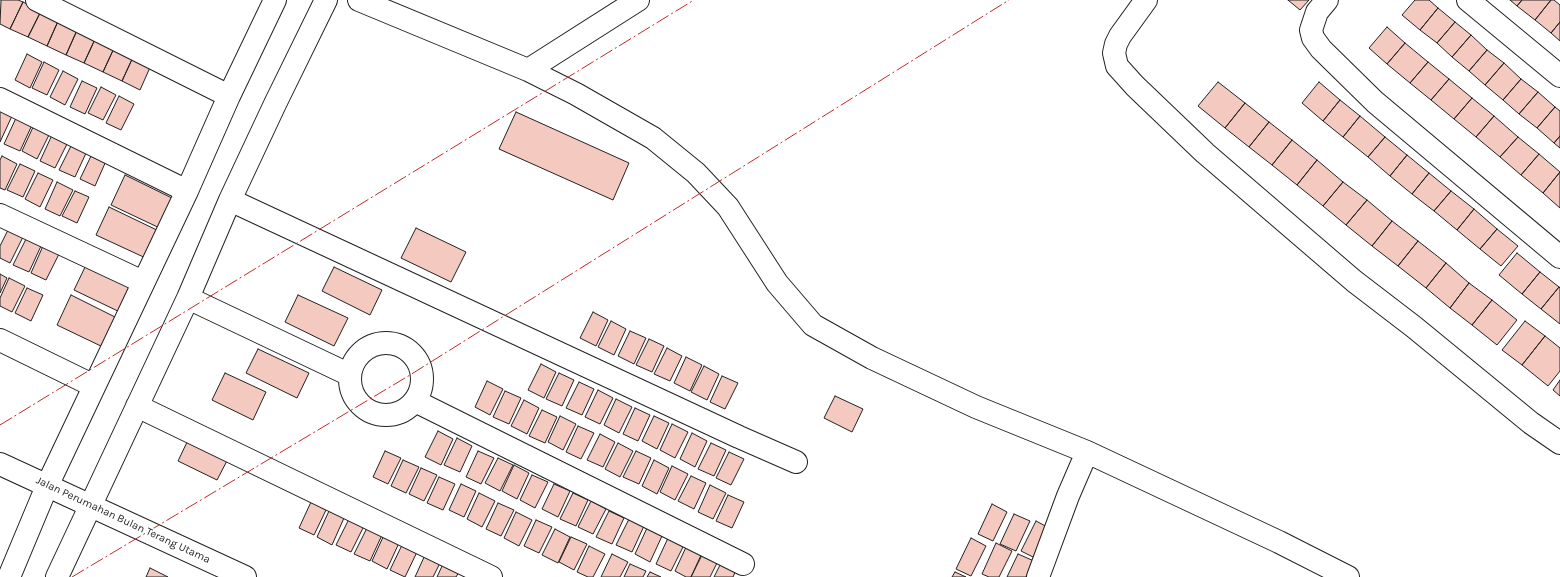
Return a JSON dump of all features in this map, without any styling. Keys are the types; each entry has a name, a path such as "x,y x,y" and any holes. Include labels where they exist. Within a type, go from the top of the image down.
{"street":[{"path":"36,0 229,96"},
{"path":"9,577 47,486 187,191 229,96 275,0"},
{"path":"57,577 92,506 188,298 230,200 326,0"},
{"path":"359,0 528,70 576,94 653,138 696,173 728,207 778,282 813,325 872,358 976,407 1087,452 1279,542 1348,577"},
{"path":"528,70 638,0"},
{"path":"1146,0 1120,36 1114,53 1117,66 1135,86 1205,153 1354,281 1414,327 1531,423 1560,443"},
{"path":"1328,0 1318,12 1311,30 1313,38 1321,49 1375,102 1560,257"},
{"path":"1468,0 1560,76"},
{"path":"0,99 187,191"},
{"path":"230,200 739,437 796,462"},
{"path":"0,214 143,282"},
{"path":"188,298 350,375"},
{"path":"0,340 94,386"},
{"path":"391,343 408,350 420,365 422,384 415,401 400,412 381,415 364,408 353,393 350,375 357,357 372,345 391,343"},
{"path":"415,401 743,564"},
{"path":"138,406 491,577"},
{"path":"1038,577 1068,496 1087,452"},
{"name":"Jalan Perumahan Bulan Terang Utama","path":"0,464 245,577"}],"building":[{"path":"1,0 18,0 23,2 10,29 0,24"},
{"path":"1288,0 1309,0 1300,10"},
{"path":"1415,0 1429,0 1438,8 1420,30 1402,15"},
{"path":"1510,0 1522,0 1517,6"},
{"path":"1522,0 1551,0 1535,20 1517,6"},
{"path":"1551,0 1554,0 1560,5 1560,22 1551,33 1535,20"},
{"path":"23,2 41,11 28,37 10,29"},
{"path":"1438,8 1455,22 1437,43 1420,30"},
{"path":"41,11 59,19 47,46 28,37"},
{"path":"59,19 78,28 66,55 47,46"},
{"path":"1455,22 1471,35 1452,57 1437,43"},
{"path":"1560,22 1560,41 1551,33"},
{"path":"1387,27 1405,43 1387,64 1369,48"},
{"path":"78,28 96,37 84,63 66,55"},
{"path":"1471,35 1487,50 1469,71 1452,57"},
{"path":"96,37 115,46 103,72 84,63"},
{"path":"1405,43 1428,62 1410,83 1387,64"},
{"path":"115,46 134,55 122,81 103,72"},
{"path":"1487,50 1504,63 1485,85 1469,71"},
{"path":"27,54 42,62 30,88 15,80"},
{"path":"134,55 152,63 140,90 122,81"},
{"path":"44,62 59,70 47,95 32,88"},
{"path":"1428,62 1449,79 1431,100 1410,83"},
{"path":"1504,63 1521,79 1503,100 1485,85"},
{"path":"63,71 78,79 65,105 50,97"},
{"path":"1449,79 1472,98 1454,119 1431,100"},
{"path":"1521,79 1538,92 1519,114 1503,100"},
{"path":"82,81 97,88 85,114 70,107"},
{"path":"1218,82 1245,103 1225,128 1198,106"},
{"path":"1319,82 1340,100 1323,121 1302,103"},
{"path":"101,87 116,95 103,120 88,113"},
{"path":"1538,92 1555,107 1537,128 1519,114"},
{"path":"119,96 134,104 121,130 106,123"},
{"path":"1472,98 1494,116 1476,137 1454,119"},
{"path":"1340,100 1360,116 1343,137 1323,121"},
{"path":"1245,103 1269,122 1249,147 1225,128"},
{"path":"1555,107 1560,111 1560,136 1554,143 1537,128"},
{"path":"0,110 12,116 0,142"},
{"path":"516,112 629,163 613,200 499,149"},
{"path":"1360,116 1385,137 1368,157 1343,137"},
{"path":"1494,116 1518,137 1500,157 1476,137"},
{"path":"16,118 32,125 20,151 4,144"},
{"path":"1269,122 1292,140 1272,165 1249,147"},
{"path":"34,125 50,133 37,159 22,151"},
{"path":"52,135 68,142 55,168 40,161"},
{"path":"1560,136 1560,148 1554,143"},
{"path":"1385,137 1407,155 1390,176 1368,157"},
{"path":"1518,137 1539,154 1521,175 1500,157"},
{"path":"1292,140 1317,160 1297,185 1272,165"},
{"path":"72,144 87,151 75,177 59,170"},
{"path":"92,154 106,161 95,186 80,179"},
{"path":"1539,154 1560,172 1543,193 1521,175"},
{"path":"1407,155 1429,173 1412,194 1390,176"},
{"path":"2,156 17,164 5,190 0,188 0,160"},
{"path":"1317,160 1343,182 1323,206 1297,185"},
{"path":"20,164 35,171 23,197 7,190"},
{"path":"1560,172 1560,208 1543,193"},
{"path":"38,173 53,180 40,207 25,199"},
{"path":"1429,173 1451,191 1434,211 1412,194"},
{"path":"125,175 180,202 166,231 111,205"},
{"path":"57,182 73,190 60,216 45,209"},
{"path":"1343,182 1367,200 1346,225 1323,206"},
{"path":"75,191 89,197 77,223 62,216"},
{"path":"1451,191 1474,209 1457,230 1434,211"},
{"path":"1367,200 1392,221 1372,246 1346,225"},
{"path":"109,207 163,233 150,260 96,235"},
{"path":"1474,209 1497,229 1480,249 1457,230"},
{"path":"1392,221 1418,241 1398,266 1372,246"},
{"path":"416,228 466,252 451,282 401,258"},
{"path":"1497,229 1518,246 1501,266 1480,249"},
{"path":"8,230 23,237 10,263 0,258 0,246"},
{"path":"26,239 41,246 29,272 13,265"},
{"path":"1418,241 1446,263 1426,288 1398,266"},
{"path":"43,246 59,254 46,280 31,273"},
{"path":"1517,253 1540,272 1522,294 1499,275"},
{"path":"87,263 137,287 124,314 74,290"},
{"path":"1446,263 1469,283 1450,308 1426,288"},
{"path":"334,267 382,290 370,315 322,291"},
{"path":"1540,272 1559,287 1541,309 1522,294"},
{"path":"0,274 7,278 0,293"},
{"path":"9,278 25,286 12,312 0,306 0,298"},
{"path":"1469,283 1492,300 1472,325 1450,308"},
{"path":"1559,287 1560,288 1560,324 1541,309"},
{"path":"27,288 43,295 31,321 15,313"},
{"path":"71,295 119,319 105,348 57,325"},
{"path":"298,295 348,318 334,346 285,322"},
{"path":"1492,300 1517,320 1497,345 1472,325"},
{"path":"593,312 608,320 596,346 580,338"},
{"path":"611,321 626,329 614,355 598,347"},
{"path":"1525,321 1545,336 1522,365 1502,350"},
{"path":"630,331 646,338 634,364 618,356"},
{"path":"1545,336 1560,348 1560,371 1548,386 1522,365"},
{"path":"649,339 664,346 652,372 636,365"},
{"path":"667,348 682,356 670,381 654,374"},
{"path":"258,349 309,373 297,398 246,373"},
{"path":"686,357 702,365 690,391 674,383"},
{"path":"541,364 556,372 544,398 528,390"},
{"path":"704,366 719,374 707,400 691,392"},
{"path":"225,373 266,392 253,420 212,400"},
{"path":"559,373 574,380 562,406 546,399"},
{"path":"722,376 738,383 725,409 710,402"},
{"path":"1560,380 1560,396 1553,390"},
{"path":"487,381 503,389 490,415 475,407"},
{"path":"579,382 594,389 582,415 566,408"},
{"path":"598,390 613,398 600,424 585,417"},
{"path":"505,391 521,398 509,424 493,417"},
{"path":"835,396 863,409 852,432 824,418"},
{"path":"616,399 632,407 619,433 604,425"},
{"path":"524,400 539,408 527,434 511,426"},
{"path":"635,408 650,415 638,441 623,434"},
{"path":"542,410 557,417 545,443 529,436"},
{"path":"560,416 576,424 563,450 548,442"},
{"path":"654,416 669,423 657,449 642,441"},
{"path":"672,424 688,432 675,458 660,450"},
{"path":"578,426 594,433 581,459 566,452"},
{"path":"438,431 453,439 441,465 425,457"},
{"path":"692,433 707,441 695,467 680,459"},
{"path":"600,434 615,442 603,467 587,460"},
{"path":"190,436 230,455 217,480 178,461"},
{"path":"457,438 472,446 460,472 444,465"},
{"path":"618,443 633,451 620,477 605,469"},
{"path":"711,443 726,450 714,476 698,469"},
{"path":"385,451 401,458 388,484 373,477"},
{"path":"478,451 494,458 481,484 466,477"},
{"path":"636,451 651,458 639,484 623,477"},
{"path":"729,452 744,459 731,485 716,478"},
{"path":"498,458 513,465 500,491 485,483"},
{"path":"403,460 419,467 406,493 391,486"},
{"path":"654,460 669,468 657,494 642,486"},
{"path":"514,465 529,473 517,499 502,491"},
{"path":"672,466 688,474 675,500 660,492"},
{"path":"421,468 437,475 424,501 409,494"},
{"path":"532,475 548,482 535,508 520,500"},
{"path":"691,476 706,483 694,509 678,501"},
{"path":"439,477 455,484 443,510 427,503"},
{"path":"461,484 476,491 464,517 449,510"},
{"path":"554,484 570,491 558,517 542,509"},
{"path":"710,485 726,493 713,519 698,512"},
{"path":"479,493 495,501 482,527 467,519"},
{"path":"573,493 588,500 576,526 560,519"},
{"path":"728,495 744,502 732,528 716,521"},
{"path":"591,501 606,509 593,534 578,527"},
{"path":"311,502 326,510 314,535 299,528"},
{"path":"498,503 514,510 501,536 486,529"},
{"path":"992,504 1007,512 993,541 978,534"},
{"path":"329,511 344,518 332,545 317,537"},
{"path":"609,511 624,518 612,544 596,537"},
{"path":"516,512 532,520 519,546 504,538"},
{"path":"1014,514 1030,521 1016,551 1000,544"},
{"path":"349,519 364,526 351,552 336,545"},
{"path":"629,519 644,526 632,552 616,545"},
{"path":"536,520 552,527 539,553 524,546"},
{"path":"1036,521 1051,529 1037,559 1021,551"},
{"path":"367,528 382,535 370,561 354,554"},
{"path":"647,528 662,536 650,562 635,554"},
{"path":"555,529 570,537 558,563 542,555"},
{"path":"384,535 399,543 387,569 372,561"},
{"path":"571,537 587,544 574,570 559,562"},
{"path":"668,538 684,545 671,571 656,564"},
{"path":"971,538 986,546 971,576 956,569"},
{"path":"996,543 1012,551 999,577 989,577 982,574"},
{"path":"402,545 417,552 405,577 390,570"},
{"path":"687,545 702,553 691,577 686,577 675,571"},
{"path":"589,546 605,554 593,577 588,577 577,572"},
{"path":"703,553 718,561 710,577 691,577"},
{"path":"612,554 628,562 620,577 601,577"},
{"path":"1018,554 1034,561 1026,577 1007,577"},
{"path":"425,555 440,563 433,577 415,577"},
{"path":"721,563 736,570 733,577 714,577"},
{"path":"443,564 459,572 456,577 437,577"},
{"path":"630,564 646,571 643,577 624,577"},
{"path":"150,568 168,577 146,577"},
{"path":"650,572 661,577 647,577"},
{"path":"955,572 966,577 952,577"}],"power":[{"path":"0,425 694,0"},
{"path":"72,577 410,375 1009,0"}]}
